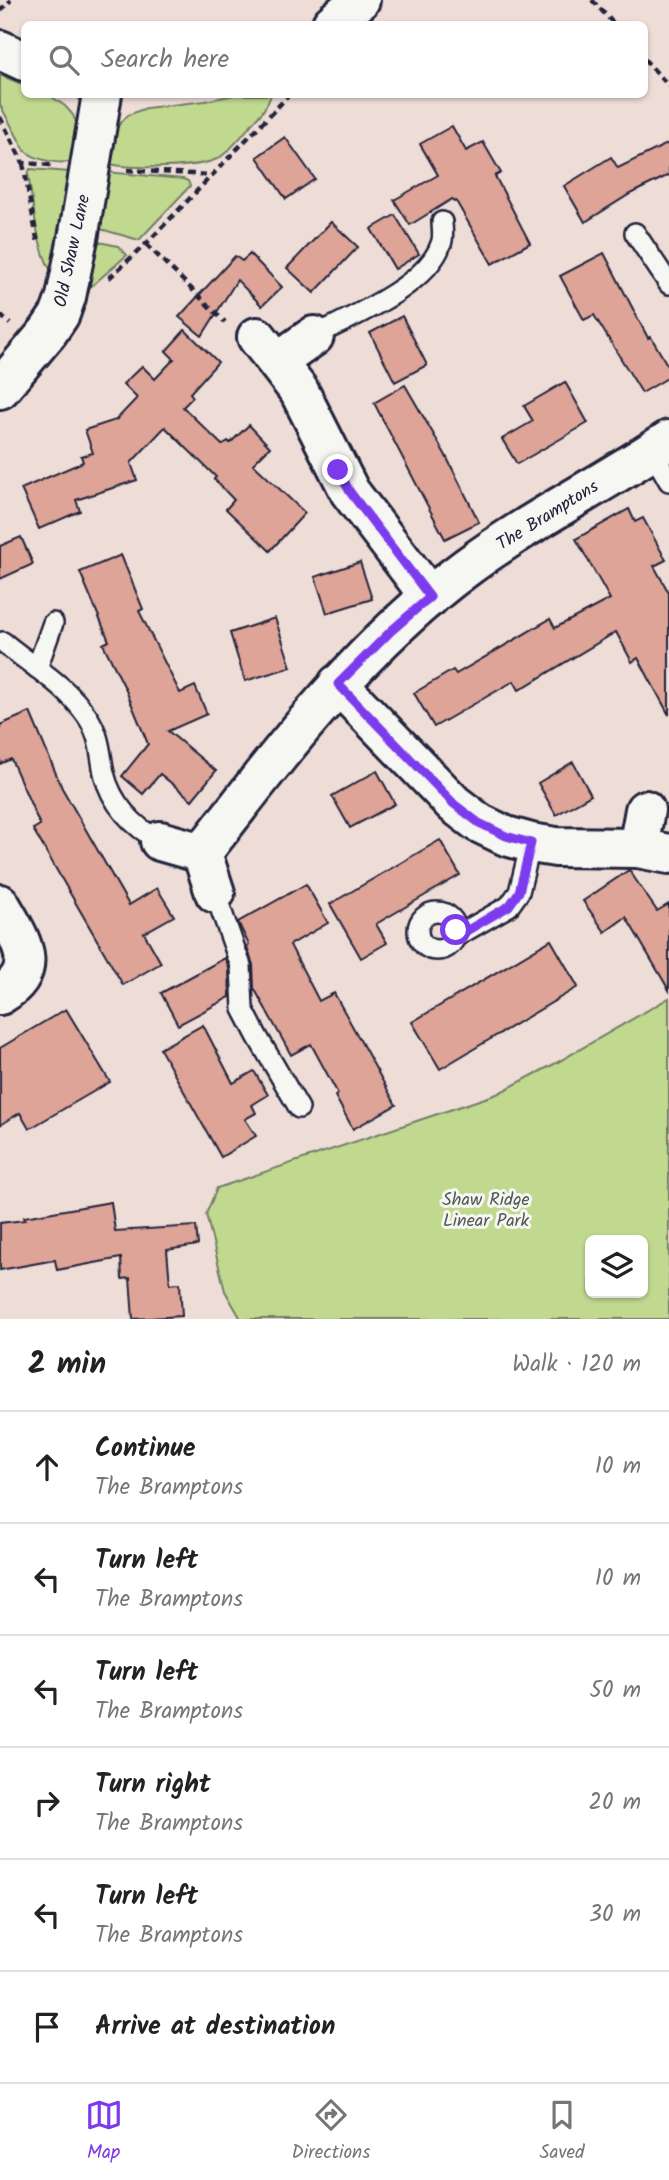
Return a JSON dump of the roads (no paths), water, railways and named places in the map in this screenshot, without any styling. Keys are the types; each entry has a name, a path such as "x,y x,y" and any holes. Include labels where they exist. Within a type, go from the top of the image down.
{"street":[{"path":"336,21 360,0"},
{"path":"0,50 21,60"},
{"name":"Old Shaw Lane","path":"0,389 36,349 60,314 66,298 101,98"},
{"path":"314,336 267,349 299,391 350,492 430,597"},
{"name":"The Bramptons","path":"202,853 338,684 430,597 499,546 663,458"},
{"path":"338,684 454,804 479,823 506,836 556,847 654,851 645,810"},
{"path":"160,841 202,853 215,893"},
{"path":"0,905 21,942 26,958 18,983 0,995"}],"lane":[{"path":"314,336 367,309 403,288 416,277 438,253 443,240 442,222"},
{"path":"635,233 669,284"},
{"path":"37,668 53,623"},
{"path":"3,642 52,677 86,715 95,729 109,790 120,809 144,833 160,841"},
{"path":"456,937 509,906 519,892 531,843"},
{"path":"215,893 241,966 243,1009 299,1108"}],"park label":[{"name":"Shaw Ridge Linear Park","path":"486,1210"}]}
